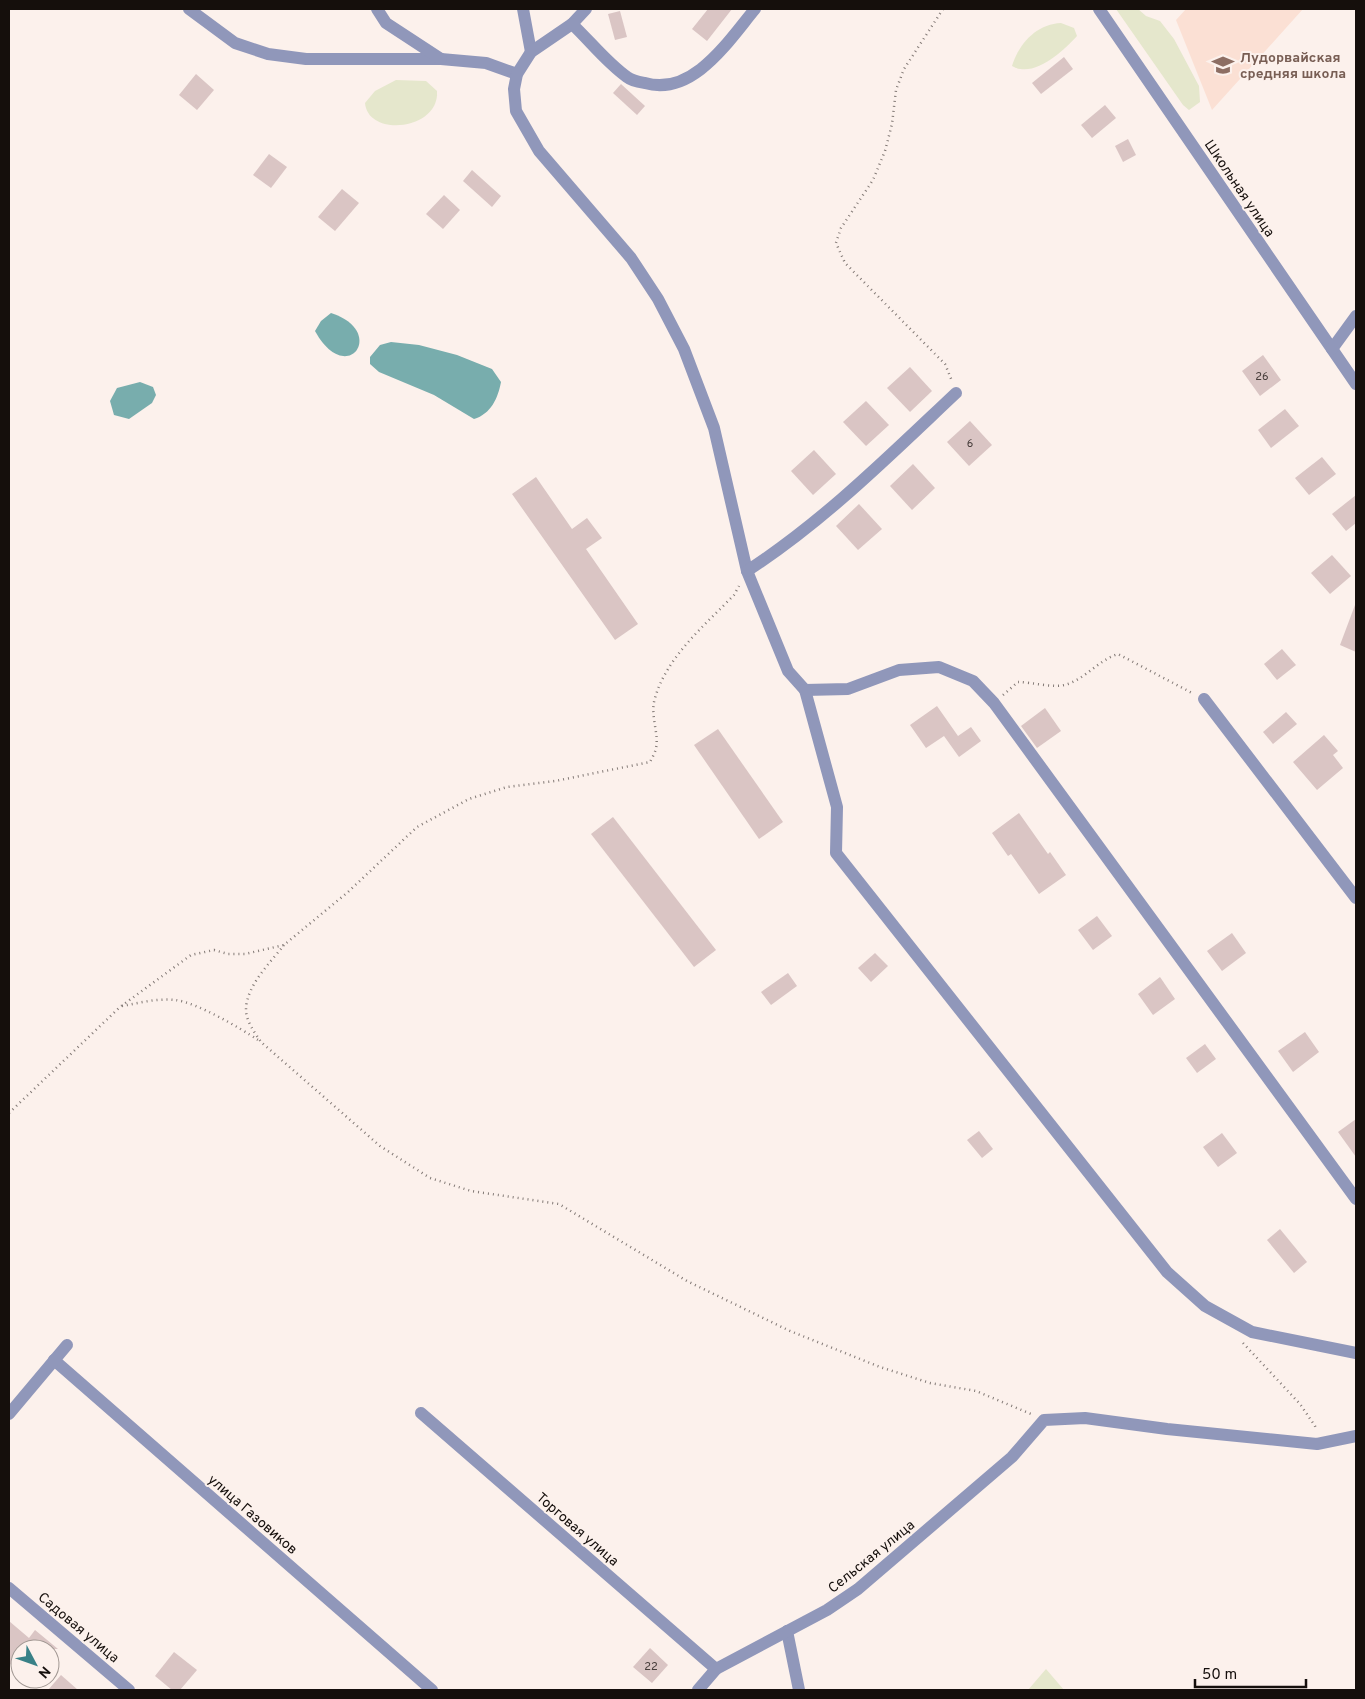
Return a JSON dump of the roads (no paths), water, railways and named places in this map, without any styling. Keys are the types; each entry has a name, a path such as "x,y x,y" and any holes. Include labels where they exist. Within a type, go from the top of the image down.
{"street":[{"path":"189,9 235,43 268,54 306,59 441,59 486,63 517,74"},
{"path":"376,9 386,23 441,59"},
{"path":"523,9 531,52"},
{"path":"586,9 572,24 531,52 517,74 514,89 516,111 524,128 539,151 631,258 658,299 684,349 714,428 747,571 788,671 805,690 837,807 836,853 1167,1272 1205,1306 1252,1332 1356,1353"},
{"path":"572,24 628,79 653,86 670,85 696,73 703,67 716,55 755,9"},
{"name":"Школьная улица","path":"1100,9 1356,384"},
{"path":"1332,349 1356,316"},
{"path":"747,571 776,552 846,496 956,392"},
{"path":"805,690 848,689 899,670 939,667 973,681 994,703 1355,1196"},
{"path":"1204,699 1356,898"},
{"path":"9,1414 67,1345"},
{"name":"улица Газовиков","path":"54,1360 432,1690"},
{"name":"Торговая улица","path":"421,1413 716,1668"},
{"name":"Сельская улица","path":"698,1690 716,1668 826,1610 858,1589 1012,1457 1044,1420 1085,1418 1167,1429 1317,1444 1356,1436"},
{"name":"Садовая улица","path":"9,1588 130,1690"},
{"path":"787,1631 799,1690"}],"water":[{"path":"331,313 348,321 357,332 359,342 356,351 349,356 339,355 327,348 315,331 321,321"},
{"path":"391,342 419,345 457,355 492,369 501,382 493,405 480,417 474,419 434,395 379,372 370,364 370,357 380,345"},
{"path":"140,382 153,387 156,395 152,403 129,419 114,415 110,401 117,388"}],"place":[{"name":"Лудорвайская средняя школа","path":"1223,65"}]}
